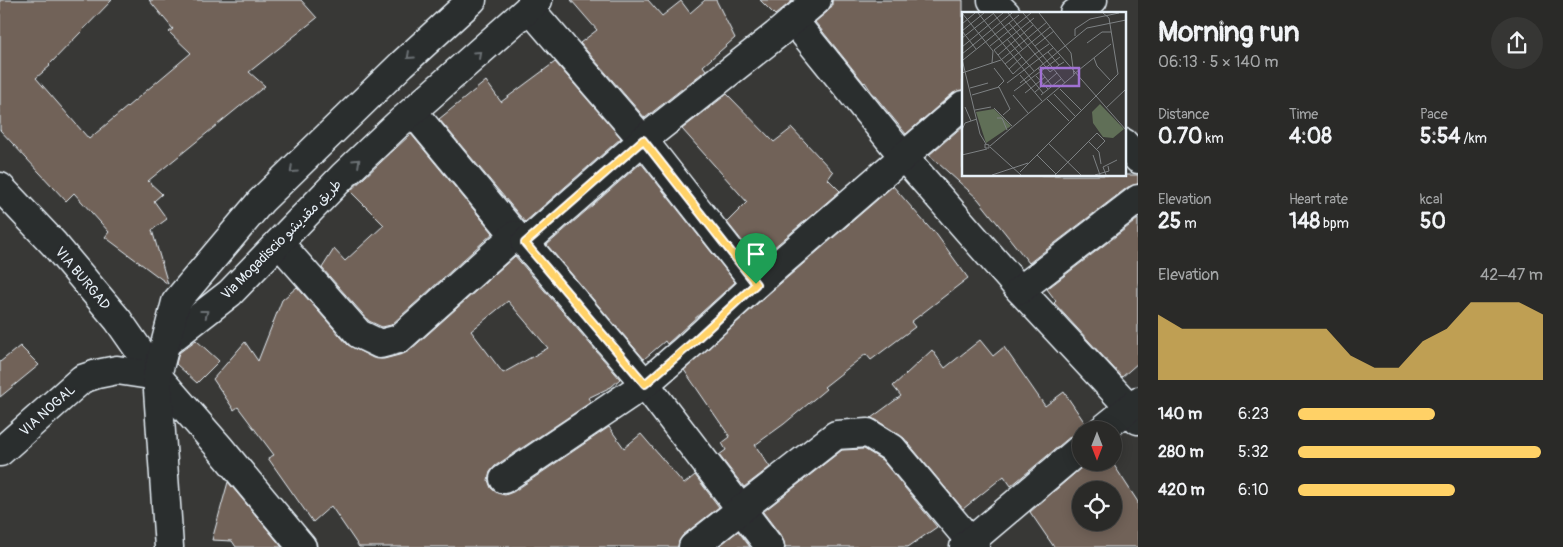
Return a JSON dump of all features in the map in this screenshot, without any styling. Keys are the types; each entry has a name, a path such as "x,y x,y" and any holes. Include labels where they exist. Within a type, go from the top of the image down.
{"main road":[{"path":"169,547 157,376 176,302 261,201 402,64 472,0"},
{"path":"279,243 359,334 380,344 399,339 817,0"},
{"path":"992,0 1004,12"},
{"path":"1077,12 1093,0"},
{"path":"533,4 756,284"},
{"name":"Via Mogadiscio طريق مقديشو","path":"166,343 230,293 343,176 533,4"},
{"path":"793,20 904,156 1020,290 1135,409 1116,421"},
{"path":"504,479 645,384 756,284 962,106"},
{"path":"413,112 645,384 770,547"},
{"path":"1126,145 1138,159"},
{"name":"VIA BURGAD","path":"0,188 54,244 112,312 157,376 302,547"},
{"path":"1020,290 1138,199"},
{"name":"VIA NOGAL","path":"0,452 82,380 97,374 117,370 157,376"},
{"path":"692,547 836,435 868,433 892,448 970,545 1072,456"}],"building":[{"path":"0,0 112,0 50,66 36,78 89,139 191,53 169,32 173,29 149,0 301,0 317,18 249,72 265,86 148,181 162,194 154,201 167,219 152,230 168,284 105,237 109,232 74,193 66,201 0,130"},
{"path":"571,0 648,0 662,16 681,1 690,13 705,0 716,0 735,38 703,66 706,70 645,118 580,43 597,30"},
{"path":"760,0 793,0 775,15"},
{"path":"832,0 963,0 962,90 953,93 906,134 815,22 832,6"},
{"path":"555,62 621,138 525,222 439,119 486,81 501,102"},
{"path":"727,94 774,142 792,128 833,172 828,179 840,191 758,261 727,222 747,202 682,129"},
{"path":"962,127 962,176 1138,175 1138,184 1128,187 1029,263 978,199 929,155"},
{"path":"411,134 493,233 391,325 382,327 369,321 322,268 334,249 345,261 384,225 350,191"},
{"path":"641,163 735,282 667,344 665,341 644,359 547,245"},
{"path":"893,186 934,231 968,278 911,322 915,327 871,360 866,354 824,387 826,389 784,424 755,445 770,467 744,487 719,455 726,450 722,443 730,437 684,370"},
{"path":"1138,219 1138,363 1122,377 1054,303 1056,301 1047,289"},
{"path":"515,256 620,379 611,387 588,398 591,402 495,466 490,472 488,480 491,488 497,493 505,495 513,492 609,427 624,448 641,434 684,484 695,475 719,507 683,535 678,547 359,547 331,506 313,522 268,458 274,455 238,407 234,410 213,379 245,342 258,361 282,300 297,287 348,345 373,358 384,359 409,351","holes":["508,301 548,348 503,373 471,331"]},
{"path":"196,340 219,361 197,383 176,364 179,353"},
{"path":"980,340 993,356 1004,347 1045,406 1064,392 1084,421 1072,421 1072,436 1011,486 1004,476 963,509 904,438 871,418 901,396 893,386 932,350 945,368"},
{"path":"20,346 39,365 0,397 0,362"},
{"path":"864,449 882,460 937,527 908,547 785,547 782,537 763,512 842,450"},
{"path":"1078,471 1118,471 1138,502 1138,547 1054,547 1030,512"},
{"path":"228,482 282,547 236,547 232,541 212,540"},
{"path":"738,531 750,547 718,547"}],"route":[{"path":"643,140 756,284 645,384 525,243 643,140"}]}
